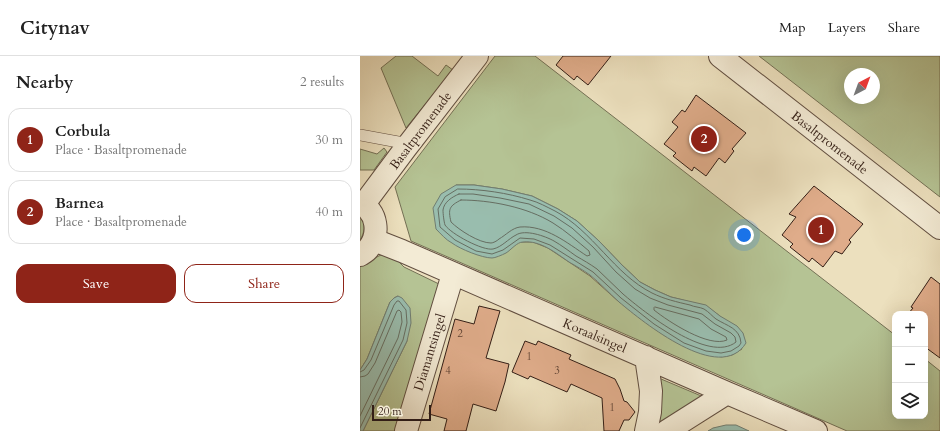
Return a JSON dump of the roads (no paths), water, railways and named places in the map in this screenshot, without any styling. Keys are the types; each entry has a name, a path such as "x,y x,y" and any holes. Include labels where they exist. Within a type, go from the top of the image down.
{"street":[{"name":"Basaltpromenade","path":"362,204 477,56"},
{"name":"Basaltpromenade","path":"720,56 940,228"},
{"path":"362,204 370,211 375,220 376,230 367,247"},
{"name":"Koraalsingel","path":"367,247 402,251 816,431"},
{"name":"Diamantsingel","path":"406,431 453,274"},
{"path":"646,357 651,391 650,412 646,431"},
{"path":"667,431 727,393"}],"lane":[{"path":"360,135 409,144"}],"water":[{"path":"456,185 474,185 502,189 532,196 558,209 577,221 640,282 671,297 706,305 720,316 737,326 743,333 746,343 734,354 719,357 701,354 682,346 645,323 619,302 590,275 542,245 521,242 506,253 497,257 488,258 477,255 456,245 446,239 436,229 433,208 441,194"},
{"path":"398,296 402,298 410,308 411,323 407,341 363,431 360,431 360,370 367,359 390,302"},
{"path":"726,425 736,425 749,431 708,431 713,428"}],"place":[{"name":"Barnea","path":"704,139"},
{"name":"Corbula","path":"821,230"}]}
